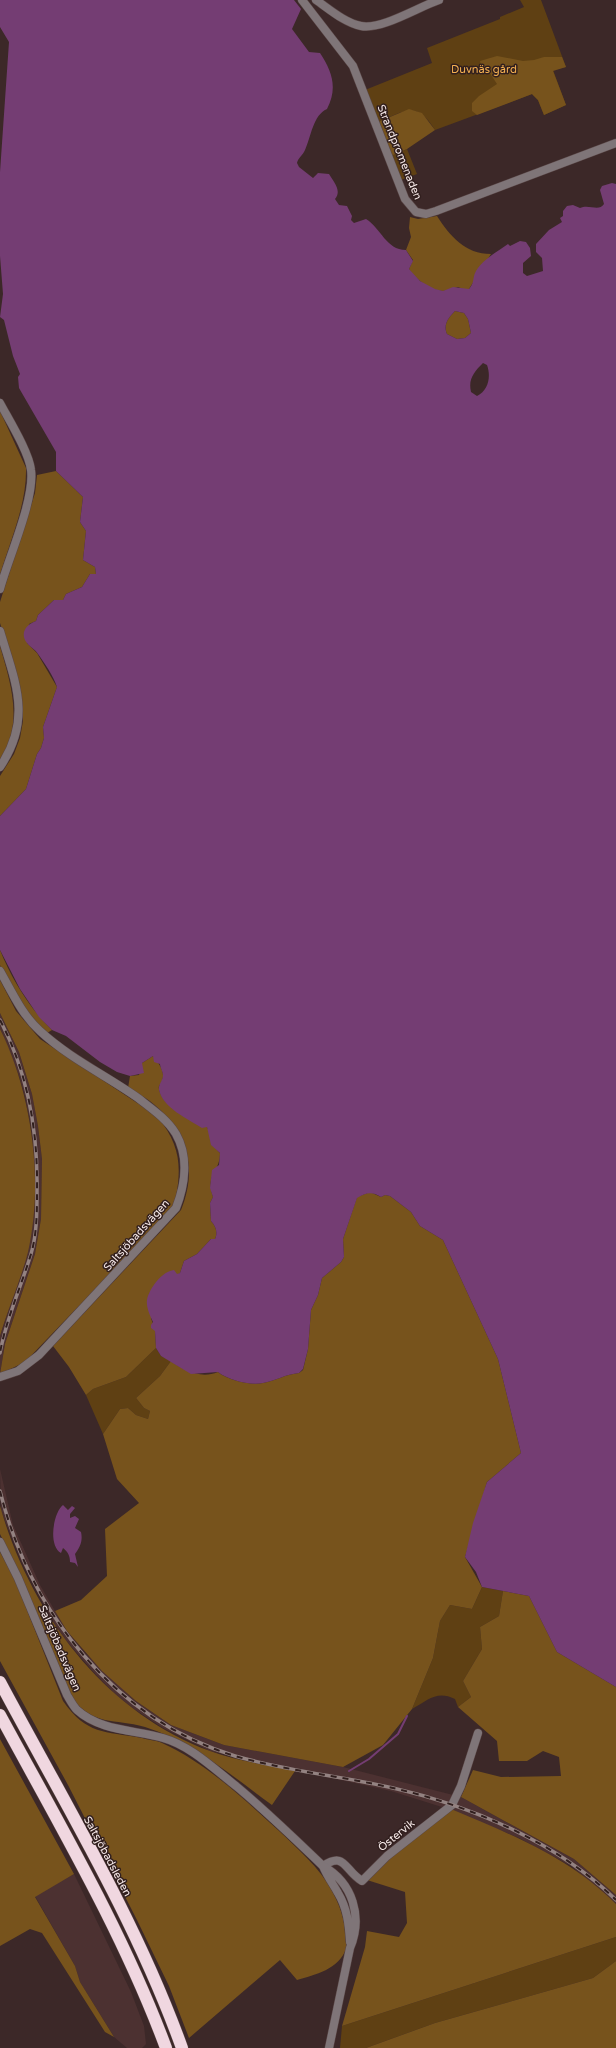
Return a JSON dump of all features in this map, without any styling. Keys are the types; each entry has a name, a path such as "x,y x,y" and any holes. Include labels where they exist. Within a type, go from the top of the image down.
{"highway":[{"name":"Saltsjöbadsleden","path":"0,1682 132,1930 171,2016 182,2048"},
{"path":"0,1715 120,1940 142,1986 166,2048"}],"street":[{"name":"Strandpromenaden","path":"302,0 353,66 405,199 416,212 426,214 436,211 616,143"},
{"path":"316,0 348,21 361,26 372,26 384,22 427,1 439,0"},
{"path":"0,403 31,470 26,504 0,589"},
{"path":"0,631 15,682 19,714 16,738 0,767"},
{"name":"Saltsjöbadsvägen","path":"0,971 30,1022 42,1033 123,1087 165,1119 177,1136 183,1152 184,1167 181,1194 176,1208 39,1354 18,1371 0,1377"},
{"name":"Saltsjöbadsvägen","path":"0,1542 18,1578 67,1695 76,1710 99,1723 127,1731 164,1738 186,1749 222,1774 259,1804 323,1866 327,1877 344,1904 348,1918 350,1948 329,2048"},
{"name":"Östervik","path":"323,1866 332,1860 338,1860 343,1862 355,1877 362,1881 387,1856 452,1805 456,1798 478,1733"}],"shaded area":[{"path":"0,0 294,0 301,9 292,29 309,52 320,53 328,66 333,87 327,109 318,116 315,121 305,150 297,163 299,167 313,178 318,173 329,174 335,183 338,193 335,199 339,205 347,206 352,216 351,220 354,223 366,219 389,243 399,249 406,250 413,261 409,269 420,281 435,289 443,291 453,287 469,289 476,271 482,263 508,244 510,246 520,241 526,242 530,248 531,256 523,263 523,273 527,276 543,271 542,258 536,252 536,244 549,230 562,222 560,218 563,216 563,211 567,206 573,205 580,208 597,208 602,206 604,204 600,190 602,186 612,183 616,184 616,1687 557,1652 529,1596 482,1587 476,1572 465,1557 473,1523 487,1482 521,1453 498,1359 443,1240 420,1226 411,1212 390,1196 385,1195 381,1197 371,1193 363,1195 357,1198 343,1239 344,1257 341,1262 322,1278 318,1295 311,1310 308,1349 303,1369 299,1373 272,1381 252,1384 227,1378 218,1372 191,1374 161,1356 156,1348 155,1331 151,1328 153,1322 147,1306 148,1296 153,1286 161,1277 169,1271 174,1270 177,1274 180,1273 184,1261 197,1254 211,1239 215,1239 216,1230 211,1221 210,1203 213,1197 210,1188 212,1170 219,1165 220,1153 211,1145 207,1127 202,1128 171,1108 165,1102 159,1090 163,1072 160,1064 154,1062 153,1056 142,1063 144,1073 130,1076 117,1072 100,1062 66,1036 52,1030 39,1017 20,989 0,950 0,816 26,789 37,754 41,748 44,738 43,727 57,687 51,674 37,652 25,639 24,632 30,624 36,621 38,615 54,600 63,600 66,594 82,587 90,574 96,574 95,567 83,560 86,531 80,522 83,497 56,471 56,452 19,388 18,377 20,374 13,356 4,320 0,317 3,294 0,256 0,172 9,42 0,27","holes":["455,311 464,313 468,319 471,333 465,338 457,339 447,334 447,322","483,363 487,365 489,378 484,390 477,396 471,392 470,383 474,373"]},
{"path":"497,56 523,61 544,57 562,57 566,67 553,71 566,105 544,115 538,100 532,94 477,115 472,111 472,103 479,96 497,84 489,72 481,66 480,61"},
{"path":"409,109 422,113 435,130 407,149 391,156 378,122"},
{"path":"437,216 453,237 466,247 473,251 491,254 469,289 458,287 443,291 433,289 419,280 409,269 413,260 406,250 411,237 409,228 410,217 418,219"},
{"path":"455,311 464,313 468,319 471,333 465,338 457,339 447,334 447,322"},
{"path":"0,411 26,468 26,482 21,509 0,575"},
{"path":"56,471 83,497 80,522 86,531 83,560 95,567 96,574 90,574 82,587 66,594 63,600 54,600 38,615 36,621 29,624 27,643 37,653 57,687 43,727 44,738 41,748 37,754 26,789 0,816 0,776 14,754 20,738 23,721 22,702 18,682 0,623 0,602 35,493 37,475"},
{"path":"0,646 11,689 13,718 12,732 0,760"},
{"path":"0,950 22,993 36,1013 52,1030 47,1033 34,1020 14,992 0,965"},
{"path":"0,980 16,1011 40,1039 157,1116 171,1138 178,1159 179,1170 174,1207 25,1362 0,1374 5,1344 35,1254 41,1219 42,1159 32,1094 19,1052 0,1013"},
{"path":"0,1013 19,1052 32,1094 42,1159 41,1219 35,1254 5,1344 0,1374 0,1336 27,1253 33,1220 34,1161 31,1128 25,1097 19,1076 0,1029"},
{"path":"0,1029 11,1054 27,1109 35,1167 35,1196 33,1225 28,1252 0,1336"},
{"path":"153,1056 161,1067 163,1074 162,1081 159,1086 161,1096 178,1112 207,1127 213,1144 220,1153 218,1165 211,1183 213,1197 210,1203 211,1221 216,1230 216,1237 215,1239 211,1239 197,1254 184,1261 180,1273 177,1275 151,1318 155,1330 156,1348 126,1377 93,1389 86,1395 69,1367 53,1346 181,1210 186,1196 189,1168 183,1142 168,1118 154,1104 128,1088 130,1076 139,1075 142,1063"},
{"path":"370,1192 381,1197 385,1195 390,1196 411,1212 420,1226 443,1240 498,1359 521,1453 487,1482 465,1557 482,1587 472,1609 450,1605 440,1621 433,1658 412,1709 383,1745 343,1767 224,1745 171,1725 136,1701 102,1671 67,1631 55,1611 81,1600 107,1576 105,1529 139,1503 117,1479 103,1434 120,1409 128,1408 136,1415 148,1419 150,1411 144,1408 136,1398 160,1376 171,1361 193,1373 205,1375 218,1372 227,1378 252,1384 267,1382 299,1373 303,1370 308,1349 311,1310 318,1295 322,1278 341,1262 344,1257 343,1239 357,1197"},
{"path":"0,1469 13,1525 40,1585 55,1611 67,1631 86,1654 136,1701 171,1725 224,1745 343,1767 461,1797 574,1859 616,1895 616,1904 571,1866 519,1838 445,1808 391,1791 210,1751 163,1728 134,1709 116,1695 96,1675 62,1636 50,1617 21,1561 1,1511"},
{"path":"63,1505 68,1510 72,1506 75,1508 70,1514 70,1518 75,1516 79,1519 75,1528 81,1532 82,1535 81,1544 75,1554 78,1567 75,1563 70,1562 68,1554 63,1548 61,1553 54,1544 53,1529 57,1515"},
{"path":"0,1506 13,1545 31,1584 52,1620 76,1654 105,1684 137,1711 172,1734 210,1751 241,1760 295,1771 272,1805 212,1761 179,1741 163,1733 145,1727 105,1720 88,1713 80,1707 71,1697 15,1564 0,1534"},
{"path":"0,1552 15,1580 63,1701 72,1712 80,1720 97,1730 160,1742 178,1751 223,1782 278,1830 315,1866 337,1901 343,1917 346,1946 343,1956 338,1962 326,1970 297,1980 280,1960 189,2038 169,1986 137,1920 68,1785 0,1661"},
{"path":"503,1591 529,1596 557,1652 616,1687 616,1895 574,1859 461,1797 473,1770 501,1777 561,1776 559,1757 543,1751 527,1761 499,1761 497,1741 458,1707 471,1697 463,1681 482,1649 480,1627 499,1616"},
{"path":"0,1739 74,1874 35,1897 75,1966 80,1982 114,2037 105,2032 42,1933 30,1929 0,1946"},
{"path":"451,1809 518,1838 578,1872 616,1904 616,1937 342,2026 365,1947 367,1931 399,1937 407,1923 405,1892 367,1880 380,1866"},
{"path":"74,1874 131,1992 144,2026 146,2044 142,2048 127,2048 114,2037 80,1982 75,1966 35,1896"},
{"path":"616,1961 616,2048 366,2048 435,2023 593,1978"}],"green space":[{"name":"Duvnäs gård","path":"520,0 541,0 566,67 553,70 566,105 544,115 538,100 532,94 435,130 422,115 416,111 396,114 378,122 365,90 432,63 427,48 500,19 500,17 524,7"},
{"path":"407,149 417,174 401,180 391,156"},
{"path":"156,1348 161,1356 171,1361 160,1376 136,1398 144,1408 150,1411 148,1419 136,1415 128,1408 120,1409 103,1434 86,1395 93,1389 126,1377"},
{"path":"482,1587 503,1591 499,1616 480,1627 482,1649 463,1681 471,1697 458,1707 455,1699 449,1696 433,1697 412,1709 433,1658 440,1621 450,1605 472,1609"},
{"path":"616,1937 616,1961 593,1978 435,2023 366,2048 340,2048 342,2026"}],"waterway":[{"path":"349,1771 369,1759 398,1734 407,1716"}],"railway":[{"path":"0,1020 10,1040 24,1082 33,1125 37,1169 36,1223 33,1246 6,1328 0,1353"},
{"path":"0,1491 14,1536 32,1578 56,1618 83,1655 115,1688 151,1716 191,1739 235,1756 274,1766 393,1788 453,1805 483,1816 541,1844 568,1861 616,1900"}]}
